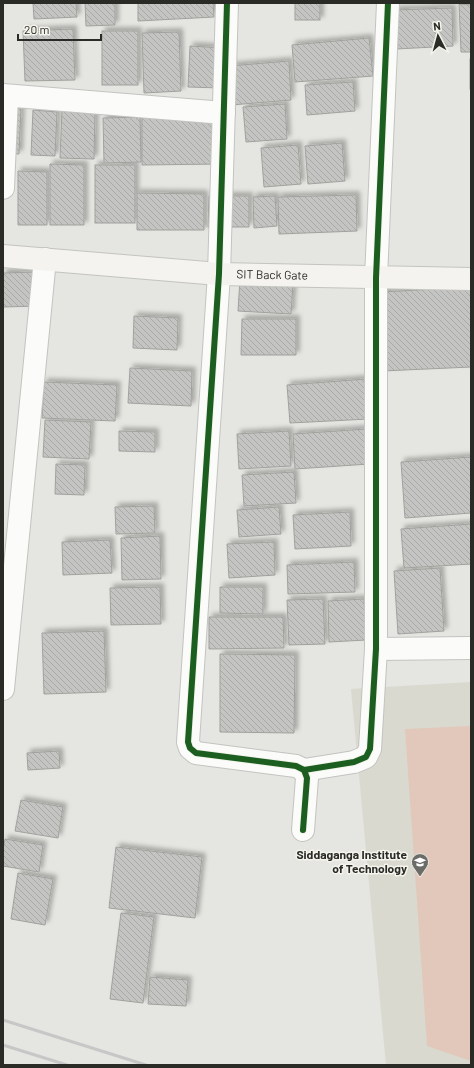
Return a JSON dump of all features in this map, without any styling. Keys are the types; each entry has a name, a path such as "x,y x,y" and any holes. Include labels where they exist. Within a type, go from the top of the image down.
{"street":[{"path":"227,3 219,274 188,742 190,748 196,753 296,766 304,770 354,762 366,758 370,749 376,649 376,278 388,3"},
{"path":"3,188 5,95 224,112"},
{"name":"SIT Back Gate","path":"3,256 219,274 471,279"},
{"path":"3,689 45,259"},
{"path":"376,649 471,648"},
{"path":"303,830 307,778 304,770"}],"shaded area":[{"name":"Siddaganga Institute of Technology","path":"471,682 471,1065 386,1065 351,689"},
{"path":"471,726 471,1061 427,1046 405,729"}],"building":[{"path":"33,3 76,3 77,17 34,19"},
{"path":"85,3 115,3 115,25 86,26"},
{"path":"138,3 213,3 214,17 138,21"},
{"path":"295,3 320,3 320,20 295,20"},
{"path":"459,4 471,5 471,52 461,52"},
{"path":"452,8 453,46 396,49 394,10"},
{"path":"73,29 75,80 25,81 23,31"},
{"path":"102,31 138,31 138,85 102,85"},
{"path":"179,32 181,91 144,93 142,33"},
{"path":"369,38 373,76 295,82 292,45"},
{"path":"190,46 223,48 221,88 188,87"},
{"path":"471,59 471,89 470,89"},
{"path":"289,61 291,100 231,105 229,66"},
{"path":"353,82 355,111 307,115 305,85"},
{"path":"285,104 287,139 246,142 243,107"},
{"path":"3,106 21,107 19,154 3,153"},
{"path":"33,110 57,112 55,156 31,155"},
{"path":"62,110 95,111 94,159 60,158"},
{"path":"219,113 220,164 142,165 142,115"},
{"path":"140,117 141,162 104,163 103,118"},
{"path":"342,143 345,181 308,184 305,146"},
{"path":"298,145 301,184 264,187 261,148"},
{"path":"50,164 84,165 84,225 50,225"},
{"path":"95,165 135,165 135,223 95,223"},
{"path":"18,171 47,172 47,225 18,225"},
{"path":"137,193 204,194 204,230 137,230"},
{"path":"356,195 357,231 279,234 278,197"},
{"path":"209,196 249,196 249,227 208,227"},
{"path":"275,196 277,226 254,228 253,197"},
{"path":"36,272 38,306 3,307 3,273"},
{"path":"240,279 293,282 291,314 238,311"},
{"path":"471,287 471,367 382,371 382,292"},
{"path":"134,316 178,318 177,350 133,348"},
{"path":"242,319 296,319 296,355 241,355"},
{"path":"130,368 192,371 191,406 128,403"},
{"path":"366,379 369,419 290,423 287,385"},
{"path":"44,382 117,385 115,421 42,418"},
{"path":"45,420 91,422 89,459 43,457"},
{"path":"367,429 369,464 295,469 293,434"},
{"path":"119,431 155,432 155,452 119,451"},
{"path":"289,431 291,466 239,469 237,434"},
{"path":"471,457 471,513 405,518 401,462"},
{"path":"56,464 85,465 84,495 55,494"},
{"path":"294,472 296,503 244,506 242,475"},
{"path":"154,506 155,533 116,534 115,507"},
{"path":"279,507 281,534 239,537 237,510"},
{"path":"350,512 351,546 295,549 293,515"},
{"path":"471,524 471,564 404,568 401,529"},
{"path":"160,536 161,579 122,580 121,538"},
{"path":"110,540 112,573 63,575 62,542"},
{"path":"274,542 275,575 229,578 227,544"},
{"path":"354,562 355,592 288,594 287,565"},
{"path":"440,568 444,631 398,634 394,571"},
{"path":"160,587 161,624 111,625 110,588"},
{"path":"220,587 263,587 263,614 220,613"},
{"path":"323,599 325,644 289,645 287,600"},
{"path":"364,599 366,640 329,642 328,601"},
{"path":"209,617 283,617 284,648 209,649"},
{"path":"104,631 106,692 44,694 42,633"},
{"path":"220,654 295,655 294,733 220,732"},
{"path":"59,751 60,768 28,770 27,753"},
{"path":"21,800 63,807 58,838 15,831"},
{"path":"5,839 43,845 39,872 3,866"},
{"path":"116,847 202,857 195,918 109,908"},
{"path":"18,873 53,879 45,925 11,919"},
{"path":"121,913 154,917 143,1003 110,999"},
{"path":"150,977 188,980 186,1006 148,1004"}],"railway":[{"path":"3,1020 146,1065"},
{"path":"3,1045 67,1065"}],"cycle path":[{"path":"227,3 219,274 188,742 190,748 196,753 296,766 304,770 307,778 303,830"},
{"path":"304,770 354,762 366,757 370,749 376,649 376,278 388,3"}],"place":[{"name":"Siddaganga Institute of Technology","path":"420,877"}]}
